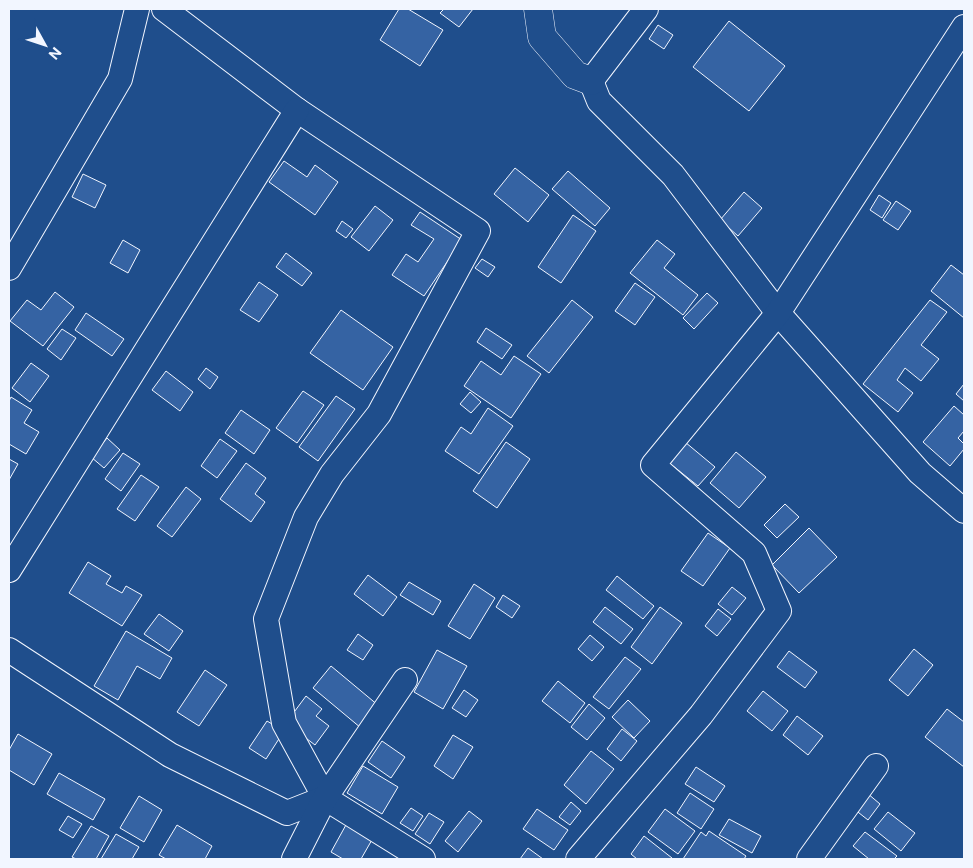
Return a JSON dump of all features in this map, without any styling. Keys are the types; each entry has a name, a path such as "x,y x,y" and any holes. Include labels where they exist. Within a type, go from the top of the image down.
{"street":[{"path":"9,268 120,79 137,9"},
{"path":"164,9 297,110 478,231 379,414 332,474 306,517 266,619 284,723 325,798 423,859"},
{"path":"538,9 542,37 575,75 591,81 599,101 673,175 778,313 920,473 964,511"},
{"path":"591,81 646,9"},
{"path":"578,859 701,715 779,611 754,553 653,465 778,313 964,27"},
{"path":"9,570 297,110"},
{"path":"9,650 170,755 287,813 325,798"},
{"path":"294,859 325,798 405,680"},
{"path":"809,859 876,766"}],"building":[{"path":"399,9 408,9 443,30 420,66 380,40"},
{"path":"444,9 473,9 459,27 440,13"},
{"path":"729,21 785,66 749,111 693,67"},
{"path":"658,25 673,35 664,49 649,39"},
{"path":"284,161 307,177 315,165 338,182 315,215 269,182"},
{"path":"515,168 549,195 528,222 494,194"},
{"path":"568,171 610,208 595,226 552,189"},
{"path":"83,174 106,185 95,208 72,197"},
{"path":"744,192 762,208 738,236 720,220"},
{"path":"879,195 891,203 882,218 870,210"},
{"path":"896,201 911,211 898,230 883,220"},
{"path":"375,206 393,220 369,251 351,237"},
{"path":"420,212 462,240 424,296 392,275 406,254 418,262 434,239 411,225"},
{"path":"573,215 596,231 561,283 538,267"},
{"path":"342,221 353,229 346,238 336,231"},
{"path":"123,240 140,250 128,273 110,263"},
{"path":"657,240 675,254 664,268 698,295 683,315 630,273"},
{"path":"286,253 312,273 302,286 276,267"},
{"path":"482,259 495,267 488,277 475,268"},
{"path":"951,265 964,275 964,318 931,291"},
{"path":"259,282 278,295 259,322 240,310"},
{"path":"635,283 655,297 635,325 615,311"},
{"path":"55,292 74,307 43,346 10,321 27,300 41,310"},
{"path":"707,293 718,303 694,329 683,318"},
{"path":"572,300 593,317 549,373 527,356"},
{"path":"930,300 947,312 921,345 939,359 921,381 905,368 897,380 913,393 898,412 863,384"},
{"path":"341,310 393,347 363,390 310,353"},
{"path":"86,313 124,339 112,356 75,330"},
{"path":"486,328 512,345 502,359 477,342"},
{"path":"62,329 76,338 61,360 47,349"},
{"path":"514,356 541,374 511,418 464,386 481,361 501,375"},
{"path":"31,363 49,376 30,402 12,388"},
{"path":"206,368 218,377 210,389 198,379"},
{"path":"166,371 193,392 180,411 152,390"},
{"path":"964,384 964,401 956,394"},
{"path":"303,391 324,405 297,443 276,428"},
{"path":"470,392 481,402 471,413 460,404"},
{"path":"336,396 355,409 318,461 299,447"},
{"path":"11,397 32,410 24,423 39,432 26,454 9,444 9,401"},
{"path":"954,406 964,415 964,431 958,438 964,444 964,449 950,466 923,442"},
{"path":"488,408 513,426 479,474 445,451 461,427 471,434"},
{"path":"241,410 270,430 254,454 225,433"},
{"path":"107,438 120,450 104,468 91,457"},
{"path":"220,439 237,451 217,478 201,466"},
{"path":"506,442 530,459 497,508 473,491"},
{"path":"685,442 715,467 698,486 668,462"},
{"path":"736,452 766,477 739,508 710,483"},
{"path":"123,453 140,464 121,491 105,479"},
{"path":"9,459 18,464 9,480"},
{"path":"246,463 266,478 255,494 265,502 251,522 220,499"},
{"path":"141,475 159,487 135,521 117,509"},
{"path":"186,487 201,499 172,537 157,526"},
{"path":"785,504 799,517 777,538 764,525"},
{"path":"809,528 837,557 799,593 772,565"},
{"path":"708,533 730,548 703,586 681,571"},
{"path":"88,562 111,576 106,584 122,593 126,586 142,595 122,626 69,593"},
{"path":"368,575 397,597 383,616 354,594"},
{"path":"617,576 654,606 643,619 606,590"},
{"path":"409,582 441,601 433,615 400,595"},
{"path":"474,584 495,598 470,639 448,626"},
{"path":"732,587 746,598 732,615 718,604"},
{"path":"503,595 520,606 512,618 496,607"},
{"path":"605,607 633,629 621,644 593,622"},
{"path":"660,607 682,623 652,664 631,647"},
{"path":"718,609 731,619 717,636 705,626"},
{"path":"159,614 183,631 169,651 144,634"},
{"path":"126,631 172,658 160,679 137,666 118,700 94,686"},
{"path":"358,634 373,645 363,660 347,650"},
{"path":"590,635 604,647 592,661 578,649"},
{"path":"914,649 933,665 908,696 889,680"},
{"path":"437,650 467,666 443,709 414,692"},
{"path":"789,651 817,672 805,688 777,667"},
{"path":"625,657 641,669 609,709 593,697"},
{"path":"331,666 379,706 361,728 313,688"},
{"path":"205,670 227,685 199,726 177,712"},
{"path":"558,681 585,703 570,723 542,701"},
{"path":"464,690 478,700 466,717 452,708"},
{"path":"763,691 788,711 772,731 747,711"},
{"path":"306,696 322,709 316,716 329,726 315,745 286,723"},
{"path":"628,700 650,721 634,738 612,717"},
{"path":"589,704 605,718 587,740 571,727"},
{"path":"947,709 964,722 964,767 925,737"},
{"path":"797,716 823,736 808,755 783,735"},
{"path":"267,721 284,731 266,759 249,748"},
{"path":"622,729 637,741 621,761 607,749"},
{"path":"18,734 52,754 34,785 9,770 9,750"},
{"path":"453,735 473,747 453,779 434,766"},
{"path":"382,741 405,757 391,778 368,762"},
{"path":"591,751 614,769 586,804 564,785"},
{"path":"363,766 398,787 382,814 347,793"},
{"path":"696,767 725,786 714,802 685,784"},
{"path":"59,773 105,799 93,820 47,794"},
{"path":"690,793 714,809 701,829 677,813"},
{"path":"867,793 880,804 868,820 854,809"},
{"path":"139,796 162,810 144,842 120,828"},
{"path":"571,802 581,811 570,825 559,817"},
{"path":"411,808 423,816 413,831 400,823"},
{"path":"537,809 568,830 554,850 523,829"},
{"path":"665,809 695,831 678,854 648,832"},
{"path":"469,811 482,821 458,852 445,841"},
{"path":"888,812 915,833 901,851 874,829"},
{"path":"429,813 444,822 430,844 415,834"},
{"path":"68,816 82,824 73,838 59,830"},
{"path":"729,819 761,836 752,853 719,835"},
{"path":"347,823 373,838 361,859 343,859 331,852"},
{"path":"177,825 212,846 205,859 166,859 159,855"},
{"path":"91,826 109,836 96,859 76,859 72,857"},
{"path":"709,831 746,856 744,859 683,859 701,832 706,836"},
{"path":"865,832 897,856 894,859 869,859 853,846"},
{"path":"116,834 139,847 132,859 101,859"},
{"path":"644,836 672,858 637,859 631,854"},
{"path":"528,848 543,859 520,859"}]}
